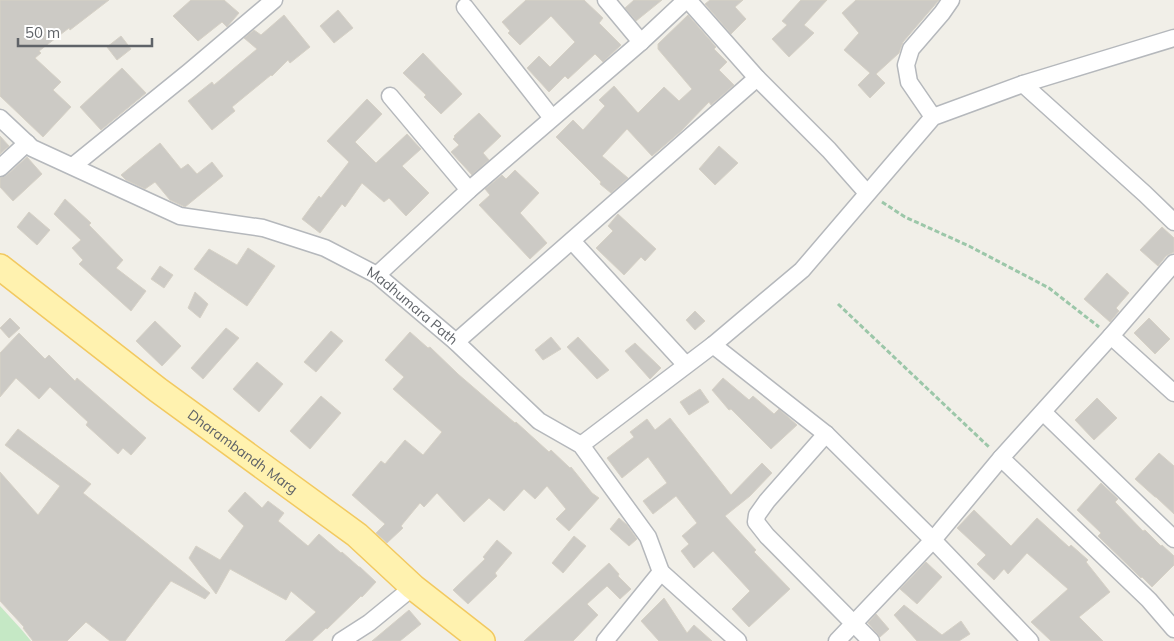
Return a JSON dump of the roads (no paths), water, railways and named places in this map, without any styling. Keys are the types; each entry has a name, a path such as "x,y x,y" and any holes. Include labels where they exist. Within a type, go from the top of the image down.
{"main road":[{"name":"Dharambandh Marg","path":"0,267 158,390 357,535 413,587 482,641"}],"street":[{"path":"73,166 274,0"},
{"path":"606,0 641,42"},
{"path":"378,275 469,190 687,0 757,78 829,150 867,193"},
{"path":"933,117 909,82 906,65 911,49 951,0"},
{"path":"465,7 552,118"},
{"path":"581,445 713,345 802,270 933,117 1023,84 1174,38"},
{"path":"456,342 757,78"},
{"path":"1023,84 1174,222"},
{"path":"390,96 469,190"},
{"name":"Madhumara Path","path":"0,118 32,148 180,216 263,228 325,248 378,275 456,342 539,421 581,445 648,537 661,572"},
{"path":"0,168 27,143"},
{"path":"572,241 686,364"},
{"path":"837,641 933,540 1001,458 1174,263"},
{"path":"1111,336 1174,393"},
{"path":"713,345 826,434 933,540 1030,641"},
{"path":"1043,412 1174,539"},
{"path":"826,434 766,501 757,515 756,522 767,536 871,641"},
{"path":"1001,458 1149,600 1174,629"},
{"path":"604,641 661,572 738,641"},
{"path":"341,641 369,623 413,587"}]}
